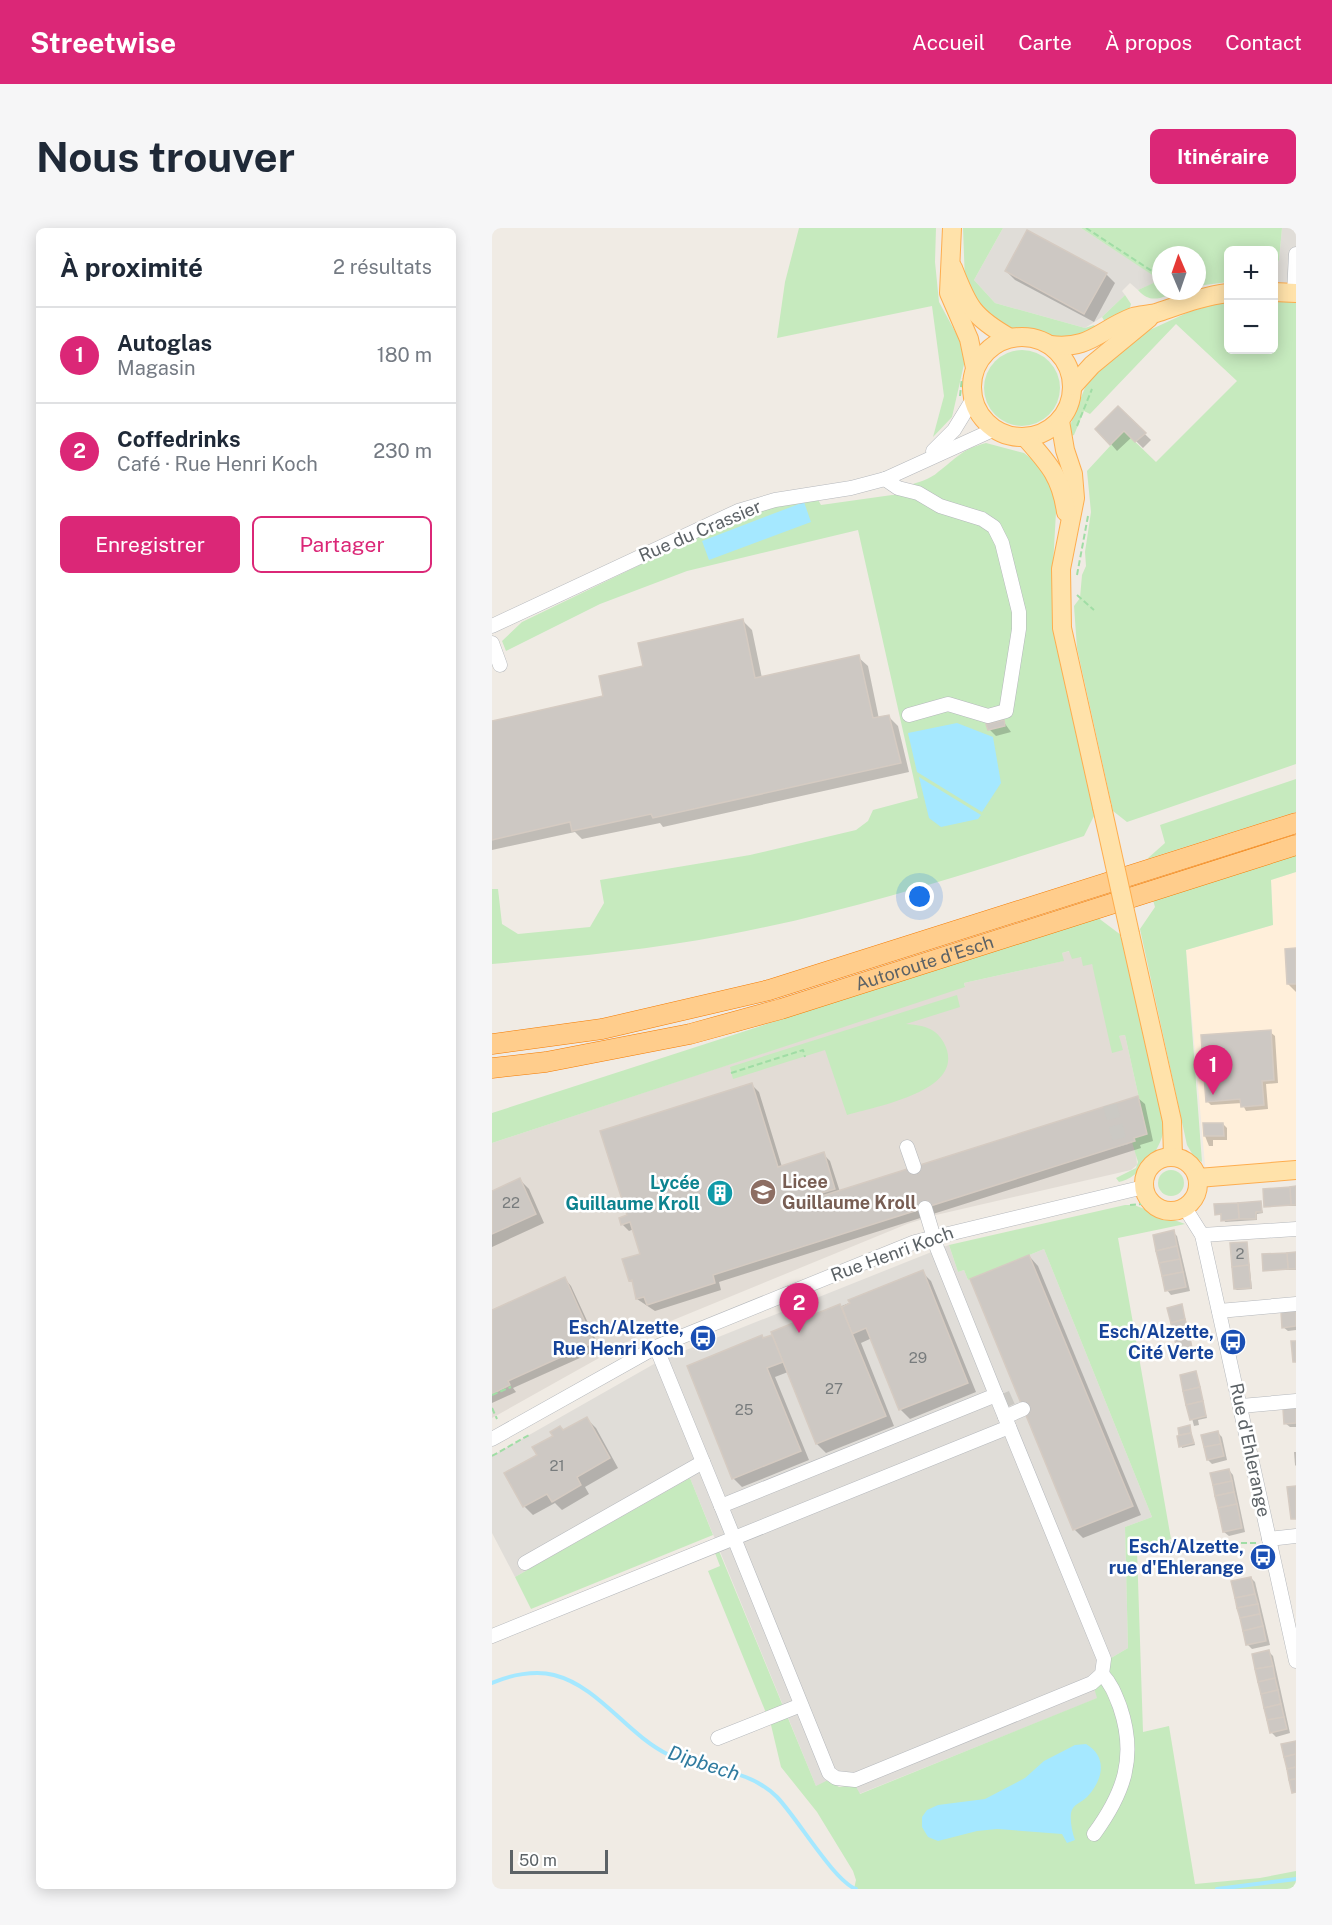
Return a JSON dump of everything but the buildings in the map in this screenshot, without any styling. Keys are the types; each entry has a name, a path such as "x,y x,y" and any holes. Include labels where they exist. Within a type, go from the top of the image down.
{"highway":[{"name":"Autoroute d'Esch","path":"559,1035 654,1018 769,990 1296,823"},
{"name":"Autoroute d'Esch","path":"546,1062 690,1034 728,1024 1296,845"},
{"path":"492,1032 559,1035"},
{"path":"492,1044 559,1035"},
{"path":"492,1068 546,1062"},
{"path":"492,1079 546,1062"}],"main road":[{"path":"952,231 949,293 969,339 975,368 972,383 973,399 978,411 994,429 1004,434 1024,437 1038,435 1068,424"},
{"path":"950,261 970,308 985,324 1010,338 1038,339 1050,345 1067,347 1084,344 1133,317 1224,294"},
{"path":"1278,292 1295,293"},
{"path":"1073,386 1092,365 1156,313"},
{"path":"975,368 989,349 1010,338"},
{"path":"1050,345 1066,363 1073,386 1065,450 1073,474 1075,498 1061,569 1062,628 1172,1121 1173,1156"},
{"path":"1024,437 1052,467 1059,481 1069,536"},
{"path":"1173,1156 1189,1163 1198,1178 1197,1195 1185,1208 1167,1211 1148,1195 1149,1169 1163,1158 1173,1156"},
{"path":"1198,1178 1296,1170"}],"street":[{"path":"1295,293 1296,254"},
{"path":"917,463 937,448 954,430 973,399"},
{"path":"917,463 994,429"},
{"name":"Rue du Crassier","path":"492,626 738,511 775,500 851,488 885,479 917,463"},
{"path":"885,479 898,488 918,493 940,506 982,519 994,527 1006,554 1019,612 1019,629 1006,711 988,716 948,704 909,715"},
{"path":"492,644 500,665"},
{"path":"908,1147 914,1167"},
{"name":"Rue Henri Koch","path":"492,1439 656,1347 933,1236 1148,1195"},
{"path":"656,1347 829,1773 836,1778 855,1780 1092,1683 1102,1674 1104,1659 996,1395 933,1236 925,1208"},
{"name":"Rue d'Ehlerange","path":"1185,1208 1202,1235 1296,1661"},
{"path":"1202,1235 1296,1229"},
{"path":"1219,1311 1296,1304"},
{"path":"721,1506 996,1395"},
{"path":"1240,1406 1296,1401"},
{"path":"492,1636 734,1538 1007,1422 1023,1409"},
{"path":"525,1563 703,1462"},
{"path":"1269,1539 1296,1536"},
{"path":"1094,1834 1113,1808 1129,1752 1125,1723 1112,1685 1102,1674"},
{"path":"718,1738 801,1705"}],"path":[{"path":"1086,228 1152,271"},
{"path":"1068,424 1094,384"},
{"path":"1076,580 1087,533 1089,511"},
{"path":"731,1073 803,1050 805,1057"},
{"path":"1125,1205 1148,1195"},
{"path":"492,1395 511,1387"},
{"path":"492,1407 497,1419"},
{"path":"492,1456 532,1433"},
{"path":"1151,1543 1256,1543 1269,1539"}],"shaded area":[{"path":"1003,228 1081,228 1152,274 1152,284 1138,290 1130,283 1122,291 1125,295 1102,317 1085,328 995,303 974,280"},
{"path":"1282,228 1296,228 1296,285 1278,283"},
{"path":"1296,872 1296,1170 1206,1176 1186,950 1273,925 1271,880"},
{"name":"Licee Guillaume Kroll","path":"1070,951 1092,964 1119,1036 1125,1035 1147,1134 1135,1139 1137,1165 1131,1170 936,1215 907,1224 649,1330 492,1418 492,1143 965,986 964,983 1063,961 1062,953"},
{"path":"949,1245 958,1272 964,1270 968,1280 1044,1249 1152,1517 1125,1527 1128,1648 1111,1658 1106,1679 1094,1688 1098,1698 859,1794 855,1785 816,1786 690,1478 515,1577 492,1533 492,1456 661,1360"}],"green space":[{"path":"799,228 936,228 935,262 939,302 963,346 965,360 952,417 933,437 944,396 932,306 777,338 785,282"},
{"path":"963,228 1003,228 974,280 995,303 1085,328 1094,325 1099,331 1090,336 1055,339 1033,330 1012,330 982,314 965,282"},
{"path":"1081,228 1282,228 1278,262 1278,246 1224,246 1224,283 1206,285 1206,246 1152,246 1152,275"},
{"path":"1152,284 1152,298 1143,295 1138,290"},
{"path":"1125,295 1131,304 1129,311 1105,322 1102,317"},
{"path":"1278,299 1296,300 1296,764 1127,822 1113,811 1077,648 1074,606 1080,598 1082,575 1086,566 1085,552 1091,512 1087,471 1124,431 1156,462 1237,381 1176,324 1090,414 1084,411 1074,435 1068,437 1067,433 1088,380 1141,334 1191,311 1224,302 1224,354 1278,354"},
{"path":"1015,350 1029,350 1043,356 1054,367 1060,381 1057,403 1049,415 1029,426 1015,426 1001,420 990,409 984,395 984,381 990,367 1001,356"},
{"path":"986,443 1024,453 1046,470 1054,488 1056,512 1052,583 1055,629 1096,809 1093,809 1094,816 1084,836 862,904 772,926 639,949 492,964 492,889 498,889 502,924 518,934 590,927 604,903 600,880 750,855 856,830 868,821 873,810 918,798 858,530 687,571 600,604 506,651 502,641 522,622 737,518 782,504 817,498 821,505 907,495 908,486 932,477 964,452"},
{"path":"1296,779 1296,812 1147,859 1165,843 1160,825"},
{"path":"1296,854 1296,872 1271,880 1273,925 1186,950 1202,1162 1194,1157 1187,1145 1140,929 1155,907 1153,900"},
{"path":"1097,917 1121,935 1164,1126 1155,1152 1142,1168 1127,1180 1119,1182 1116,1178 1136,1168 1138,1162 1132,1142 1135,1141 1134,1138 1147,1134 1125,1035 1119,1036 1123,1050 1112,1053 1092,964 1083,966 1081,957 1072,959 1069,951 1062,953 1064,961 964,983 965,987 492,1143 492,1113"},
{"path":"957,995 960,1007 906,1024 923,1026 937,1033 944,1043 948,1060 943,1073 932,1085 916,1094 847,1115 825,1050 733,1079 730,1067"},
{"path":"1171,1170 1180,1174 1184,1183 1180,1192 1171,1196 1162,1192 1158,1183 1162,1174"},
{"path":"1125,1205 1134,1205 1185,1224 1118,1238 1171,1539 1137,1550 1143,1732 1169,1726 1195,1884 1260,1878 1296,1871 1296,1889 854,1889 856,1880 853,1871 817,1812 781,1767 771,1725 708,1571 720,1566 715,1553 719,1551 816,1786 828,1780 839,1787 855,1785 860,1794 1097,1698 1094,1688 1106,1679 1111,1658 1128,1648 1125,1527 1152,1517 1044,1249 968,1280 964,1270 958,1272 949,1245"},
{"path":"690,1478 713,1535 531,1609 515,1577"}],"water":[{"path":"804,502 811,522 709,560 702,541"},
{"path":"957,723 993,737 1001,783 982,812 917,772 908,733"},
{"path":"919,777 981,815 978,819 941,827 929,818"},
{"path":"1086,1744 1098,1755 1101,1768 1100,1776 1093,1789 1072,1810 1071,1823 1075,1840 1067,1843 1062,1834 997,1829 977,1831 938,1841 928,1837 922,1827 922,1817 927,1810 938,1805 985,1799 1025,1778 1044,1761 1075,1745"}],"waterway":[{"name":"Dipbech","path":"492,1683 531,1673 554,1675 585,1690 639,1735 669,1755 683,1761 751,1779 777,1797 837,1874 856,1889"},
{"name":"Dipbech","path":"1217,1889 1296,1879"}],"tunnel":[{"path":"1110,1105 1121,1146"},
{"path":"999,1403 1017,1395"}],"place":[{"name":"Autoglas","path":"1213,1095"},
{"name":"Licee Guillaume Kroll","path":"763,1192"},
{"name":"Lycée Guillaume Kroll","path":"720,1193"},
{"name":"Coffedrinks","path":"799,1333"},
{"name":"Esch/Alzette, Rue Henri Koch","path":"703,1338"},
{"name":"Esch/Alzette, Cité Verte","path":"1233,1342"},
{"name":"Esch/Alzette, rue d'Ehlerange","path":"1263,1557"}]}
